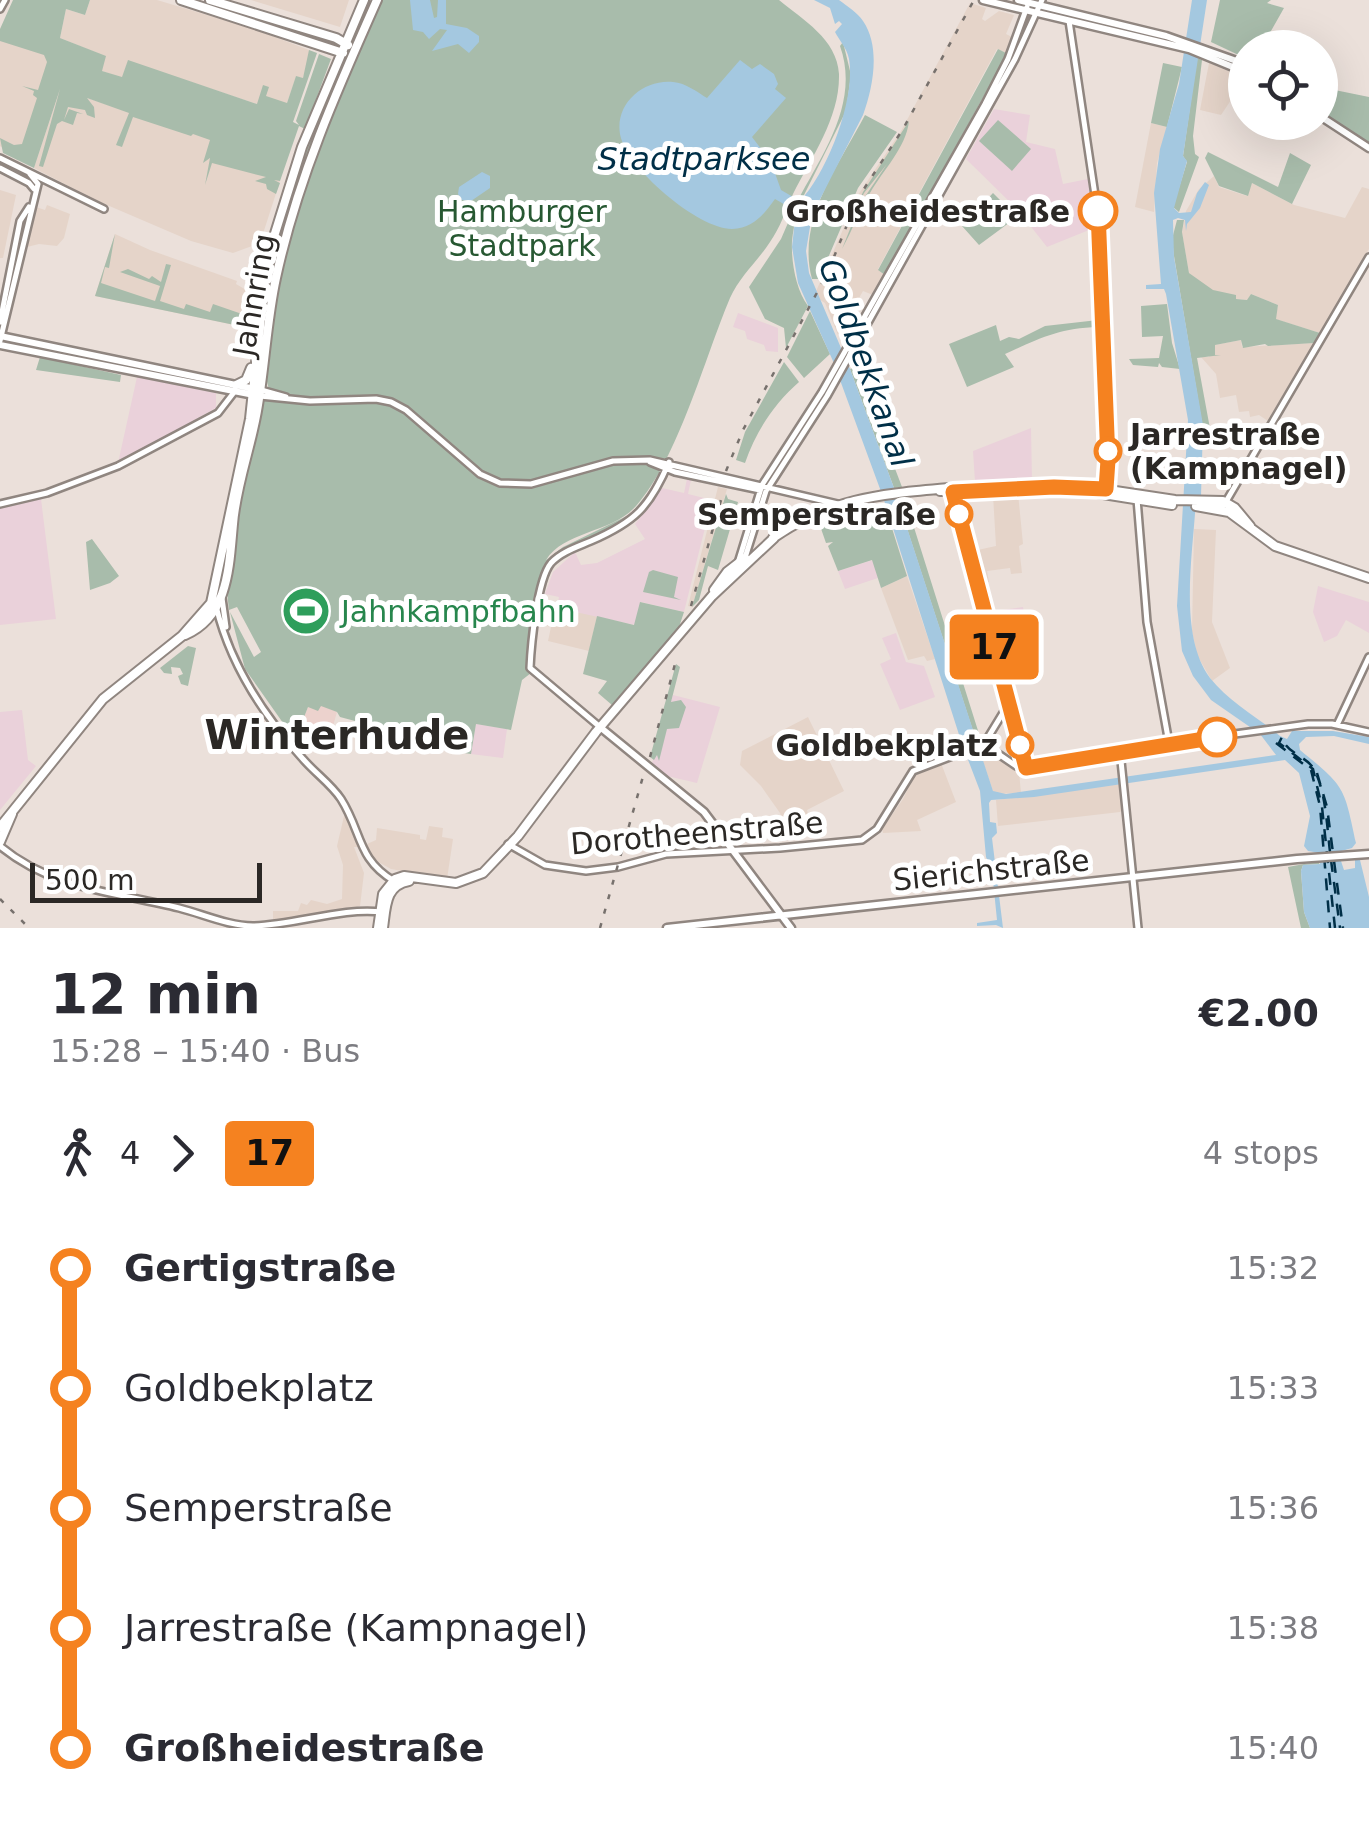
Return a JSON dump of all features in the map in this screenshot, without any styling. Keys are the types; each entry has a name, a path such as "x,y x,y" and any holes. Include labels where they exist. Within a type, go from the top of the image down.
{"main road":[{"path":"181,0 342,52"},
{"path":"210,0 340,40 350,31 364,0"},
{"name":"Jahnring","path":"219,592 217,576 256,392 263,282 278,222 302,146 342,52 377,0"},
{"path":"983,0 1039,6 1228,58"},
{"path":"1018,0 1029,4"},
{"name":"Jahnring","path":"219,592 284,244 312,154 348,62 340,40"},
{"path":"1200,49 1228,63"},
{"path":"1338,128 1369,148"},
{"path":"1,340 221,388 236,388 248,377 256,354"},
{"path":"1,340 256,392"},
{"path":"392,878 448,884 471,880 483,873 712,596 721,579 774,538 821,510 896,494 1083,488 1224,506 1237,510 1250,526"},
{"path":"1224,506 1266,540 1285,550 1369,578"},
{"path":"738,567 754,546 774,538"},
{"path":"182,636 206,623 216,612 219,592"},
{"path":"0,826 50,760 116,687 216,612"},
{"path":"602,728 695,804 791,928"},
{"path":"0,844 12,813"},
{"name":"Sierichstraße","path":"667,928 1369,854"},
{"path":"384,910 384,894 392,878"},
{"path":"380,928 392,878"}],"street":[{"path":"0,9 5,0"},
{"path":"846,356 998,79 1029,4"},
{"path":"738,567 763,488 846,356 1004,80 1039,6"},
{"path":"1070,17 1100,222 1109,492"},
{"path":"0,158 30,174 36,184 1,340"},
{"path":"0,168 104,209"},
{"path":"0,322 20,224 36,184"},
{"path":"1224,506 1369,257"},
{"path":"221,388 224,406"},
{"path":"0,504 91,478 186,430 224,406 236,388"},
{"path":"256,392 289,398 390,402 406,410 480,474 500,483 537,483 606,462 644,460 750,490 763,488"},
{"path":"672,467 838,504"},
{"path":"602,728 530,668 546,570 566,552 631,522 672,467"},
{"path":"750,490 752,482"},
{"path":"754,546 763,488"},
{"path":"952,490 1026,768"},
{"path":"1232,490 1237,510"},
{"path":"1135,497 1147,622 1169,743"},
{"path":"809,498 821,510"},
{"path":"219,592 216,612 250,690 302,759 338,794 368,859 392,878"},
{"path":"206,623 217,623 224,630"},
{"path":"1337,725 1369,657"},
{"path":"1009,702 981,745 1026,768 1272,729 1337,725 1369,732"},
{"name":"Dorotheenstraße","path":"508,844 550,866 586,871 666,854 851,841 870,836 898,799 911,772 981,745"},
{"path":"1120,752 1138,928"},
{"path":"0,844 9,854 67,884 240,925 384,910"},
{"path":"745,865 754,850"},
{"path":"1,857 9,854"}],"shaded area":[{"path":"90,0 157,0 309,50 309,60 303,78 296,77 287,103 257,104 128,61 122,78 102,71 97,53 60,38 66,9 85,15"},
{"path":"251,0 349,0 340,27"},
{"path":"970,3 986,8 982,19 985,21 999,11 1014,15 1006,34 1012,37 1006,53 997,49 878,269 885,275 873,295 863,291 838,335 825,303 814,296 858,195 901,131"},
{"path":"0,37 48,54 52,62 18,161 0,146"},
{"path":"1209,63 1228,71 1228,104 1221,115 1200,110"},
{"path":"60,89 211,139 206,157 280,181 260,243 233,253 191,241 93,199 34,168"},
{"path":"994,109 1030,115 1026,142 1055,149 1063,184 1088,179 1094,228 1047,247 1017,209 966,159"},
{"path":"1151,123 1167,127 1157,163 1154,212 1135,207"},
{"path":"1214,176 1219,187 1247,196 1252,183 1294,205 1345,218 1362,187 1369,189 1369,249 1320,333 1275,319 1278,305 1251,294 1248,300 1235,299 1201,287 1189,273 1182,233 1186,211 1199,189"},
{"path":"0,190 16,195 3,258 0,258"},
{"path":"47,205 70,214 64,238 57,246 27,247 36,207 45,210"},
{"path":"115,234 237,281 253,294 249,328 95,296"},
{"path":"738,313 778,328 778,352 766,351 764,345 747,339 745,331 733,327"},
{"path":"1241,340 1242,347 1314,343 1268,421 1259,415 1250,417 1249,411 1239,412 1236,395 1220,398 1216,374 1201,357 1209,357 1214,345"},
{"path":"137,377 216,393 216,408 118,463"},
{"path":"1031,428 1032,480 975,482 973,451"},
{"path":"687,479 691,480 688,494 712,500 684,612 641,602 635,625 557,608 559,597 545,594 553,572 575,552 581,565 597,563 645,539 635,524 662,488 684,493"},
{"path":"718,487 727,489 692,607 688,606"},
{"path":"1018,493 1022,573 1011,574 1010,568 987,571 989,582 982,582 973,551 996,546 993,495"},
{"path":"41,499 56,619 0,625 0,508"},
{"path":"1194,529 1216,530 1212,622 1230,668 1212,681 1197,655 1192,631"},
{"path":"873,560 878,578 845,589 838,571"},
{"path":"907,576 935,659 927,661 924,656 908,660 881,588"},
{"path":"1318,586 1369,602 1369,633 1346,620 1337,636 1324,642 1313,612"},
{"path":"543,603 597,616 589,651 548,641 551,627 539,623"},
{"path":"1023,607 1027,633 995,637 989,612"},
{"path":"896,633 906,662 924,666 935,697 900,710 880,664 891,659 882,638"},
{"path":"673,695 720,707 697,783 667,776 652,763"},
{"path":"321,705 337,712 333,726 329,726 329,748 306,753 295,740 308,707"},
{"path":"22,710 28,760 36,766 0,810 0,712"},
{"path":"808,717 844,791 807,810 809,818 792,819 793,831 787,832 780,813 740,765 742,751"},
{"path":"476,724 507,729 503,758 471,754"},
{"path":"986,752 1019,772 1021,793 995,794 981,756"},
{"path":"941,763 956,802 917,820 921,831 883,833 914,776"},
{"path":"1120,784 1120,812 998,826 996,800"},
{"path":"345,812 360,847 354,847 364,873 360,906 333,914 273,920 273,911 298,911 301,903 307,905 311,900 327,904 342,899 343,865 337,846"},
{"path":"429,826 443,828 442,837 453,839 447,879 391,869 373,859 367,844 376,840 377,828 420,835 420,839 426,840"}],"green space":[{"path":"13,0 90,0 85,15 66,9 60,38 106,56 102,71 122,77 128,60 257,104 263,85 269,87 266,96 287,103 296,76 303,78 309,50 317,53 293,122 299,125 296,121 319,54 331,59 305,129 299,126 280,181 274,180 280,183 276,194 266,184 255,181 266,177 212,163 205,185 210,158 203,163 210,140 193,134 133,117 122,147 116,145 129,113 87,98 94,107 95,118 85,110 68,107 64,120 69,109 83,114 77,113 73,125 62,121 57,124 43,167 39,166 60,89 34,168 3,153 0,138 14,145 22,144 37,98 34,91 22,86 38,90 47,62 44,55 0,41 0,29"},
{"name":"Hamburger Stadtpark","path":"381,0 779,0 825,40 839,74 835,106 824,136 774,237 730,298 678,435 651,486 626,515 564,543 546,560 563,547 631,514 661,476 643,505 622,524 566,549 544,568 528,668 531,673 522,680 511,730 476,724 471,754 368,739 370,725 340,717 321,706 318,711 308,707 295,740 245,669 230,612 254,657 261,652 237,607 229,610 227,592 237,519 269,389 268,356 288,249 329,123"},
{"path":"1220,0 1271,0 1267,3 1284,8 1272,30 1228,30 1228,50 1211,42"},
{"path":"843,42 851,75 846,111 801,201 798,200 828,145 842,107"},
{"path":"998,49 1006,53 996,74 885,275 878,270"},
{"path":"1197,58 1202,60 1193,136 1195,154 1199,157 1179,212 1173,207 1187,162 1183,156"},
{"path":"338,62 342,63 278,260 271,258 305,147"},
{"path":"1163,63 1182,67 1167,127 1151,123"},
{"path":"1338,91 1369,97 1369,144 1338,124"},
{"path":"865,115 897,132 858,188 819,279 812,279 809,257 815,214"},
{"path":"998,120 1031,149 1012,171 979,141"},
{"path":"909,121 899,150 866,199 842,249 860,204 887,164 864,193 848,226 863,192"},
{"path":"1208,152 1278,187 1290,153 1311,165 1292,204 1252,183 1248,196 1219,186 1205,158"},
{"path":"993,193 1017,217 979,245 962,226"},
{"path":"794,209 793,267 808,306 786,348 784,328 765,319 749,287 781,239"},
{"path":"1177,220 1184,220 1182,232 1189,273 1213,290 1236,295 1236,299 1247,300 1251,294 1278,305 1276,319 1320,333 1314,343 1243,348 1241,340 1215,345 1215,355 1221,355 1197,358 1211,434 1204,435 1174,256 1172,239"},
{"path":"115,234 109,268 105,267 101,283 155,301 160,286 120,272 128,269 161,282 166,264 171,265 160,301 210,312 213,304 242,314 247,305 251,306 249,328 95,296"},
{"path":"1167,304 1180,369 1162,367 1159,363 1158,367 1133,365 1129,359 1159,358 1163,336 1142,337 1141,306"},
{"path":"810,311 830,354 804,378 787,357"},
{"path":"1098,320 1098,327 1060,332 1005,354 1014,367 967,387 949,344 996,325 1000,341 1009,337 1019,339 1045,326"},
{"path":"40,357 121,375 120,382 36,370"},
{"path":"784,362 799,382 767,419 745,463 736,460 745,432"},
{"path":"856,366 902,487 894,488 850,369"},
{"path":"726,494 728,499 738,502 718,570 708,566 699,600 692,607"},
{"path":"898,501 906,502 980,737 976,740"},
{"path":"865,504 867,509 885,506 907,576 881,588 872,560 838,571 828,546 833,542 826,543 818,520 841,509 830,518 834,529 859,520 855,507"},
{"path":"92,539 119,576 90,590 86,542"},
{"path":"653,570 678,577 674,597 681,600 643,592"},
{"path":"640,602 684,612 678,630 612,705 598,693 607,681 583,674 597,616 634,625"},
{"path":"188,646 196,648 188,686 181,684 180,668 171,667 172,674 160,668"},
{"path":"676,664 680,667 671,702 681,700 686,707 679,728 667,729 659,761 657,755 654,760 650,757"},
{"path":"1320,861 1303,865 1301,871 1304,912 1310,928 1301,928 1288,867"}],"water":[{"path":"410,0 430,0 434,18 438,0 446,0 446,24 467,28 479,36 479,42 469,53 458,44 432,51 447,30 440,29 429,39 423,32 413,30"},
{"name":"Stadtparksee","path":"814,0 839,0 861,18 869,31 874,68 863,115 812,215 806,251 809,273 894,488 993,791 1006,794 1276,755 1260,734 1211,700 1193,676 1182,651 1177,606 1188,420 1166,294 1164,289 1146,289 1146,285 1161,284 1154,193 1160,149 1179,84 1192,0 1207,0 1183,156 1187,161 1174,208 1179,213 1191,212 1197,193 1205,182 1209,185 1186,231 1185,220 1173,220 1174,257 1203,425 1201,496 1196,497 1191,566 1194,638 1200,660 1217,686 1280,736 1287,739 1292,731 1333,731 1369,737 1369,744 1334,736 1306,737 1299,744 1300,750 1326,772 1345,798 1356,843 1338,852 1344,870 1355,868 1355,860 1360,860 1369,897 1369,928 1310,928 1304,912 1301,871 1303,865 1320,864 1320,853 1304,846 1310,816 1299,773 1285,760 991,800 990,822 996,823 997,833 992,838 1003,928 977,926 997,920 980,791 883,497 833,361 798,283 792,247 796,211 775,199 746,226 732,229 701,219 649,179 625,148 620,134 627,103 652,84 673,82 707,98 740,60 752,69 760,64 774,74 778,84 775,89 786,98 752,137 771,162 781,190 800,201 820,173 837,134 850,75 848,55 835,32 842,24 835,24 830,8"},
{"path":"482,172 490,176 490,188 471,201 462,200 459,187"}],"ferry route":[{"path":"1330,852 1319,780 1315,771 1282,737 1279,743 1313,769 1322,807 1335,928"},
{"path":"1276,743 1311,770 1320,806 1330,928"},
{"path":"1317,773 1327,807 1333,853"},
{"path":"1331,860 1340,928"},
{"path":"1334,861 1343,928"}],"railway":[{"path":"726,471 743,430 827,274 858,198 903,129 974,0"},
{"path":"691,606 723,493"},
{"path":"650,757 675,664"},
{"path":"600,928 644,773"},
{"path":"0,899 29,928"}],"bus line":[{"name":"17","path":"1098,211 1109,476 1106,489 1054,487 953,492 1026,768 1217,737"}],"place":[{"name":"Großheidestraße","path":"1098,211"},
{"name":"Jarrestraße (Kampnagel)","path":"1108,451"},
{"name":"Semperstraße","path":"959,514"},
{"name":"Jahnkampfbahn","path":"306,611"},
{"name":"Goldbekplatz","path":"1020,745"}],"district":[{"name":"Winterhude","path":"338,735"}],"water label":[{"name":"Goldbekkanal","path":"866,363"}]}
